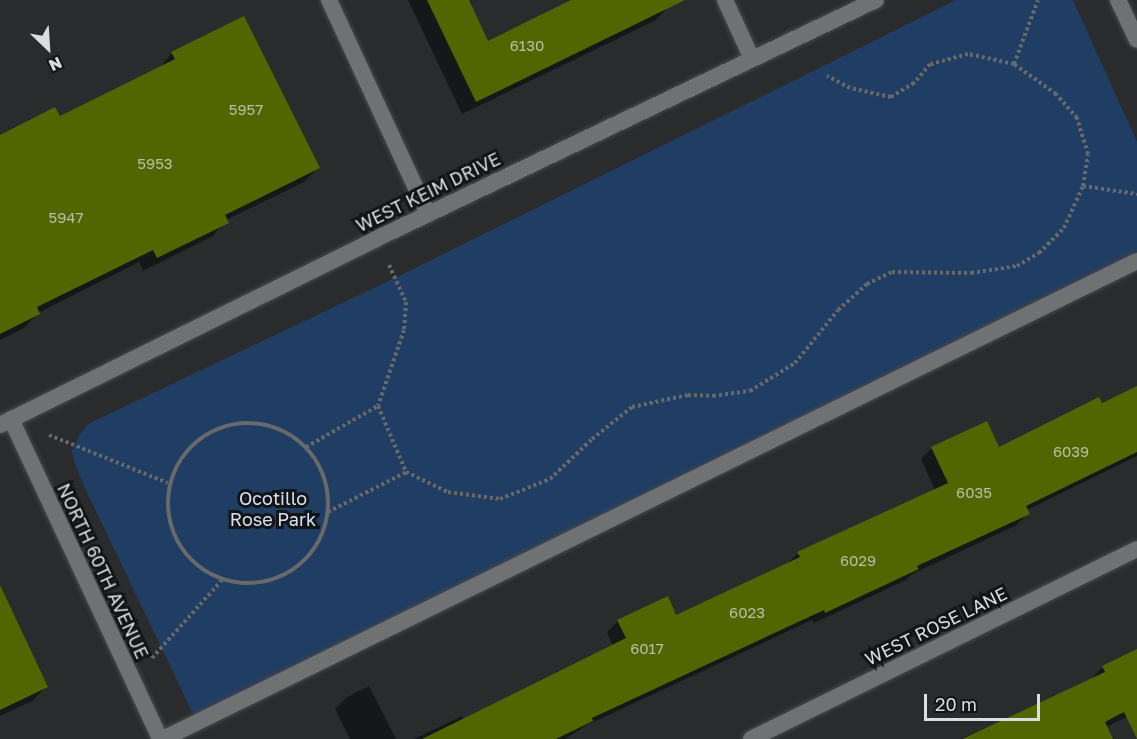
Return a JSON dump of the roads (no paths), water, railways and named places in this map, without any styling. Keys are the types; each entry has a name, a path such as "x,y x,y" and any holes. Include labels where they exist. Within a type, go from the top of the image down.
{"street":[{"path":"329,0 428,214"},
{"path":"725,0 752,59"},
{"name":"WEST KEIM DRIVE","path":"5,422 376,238 876,0"},
{"path":"1118,0 1137,40"},
{"path":"162,739 1137,261"},
{"name":"NORTH 60TH AVENUE","path":"5,422 162,739"},
{"name":"WEST ROSE LANE","path":"751,739 1137,549"}],"park label":[{"name":"Ocotillo Rose Park","path":"273,509"}]}
